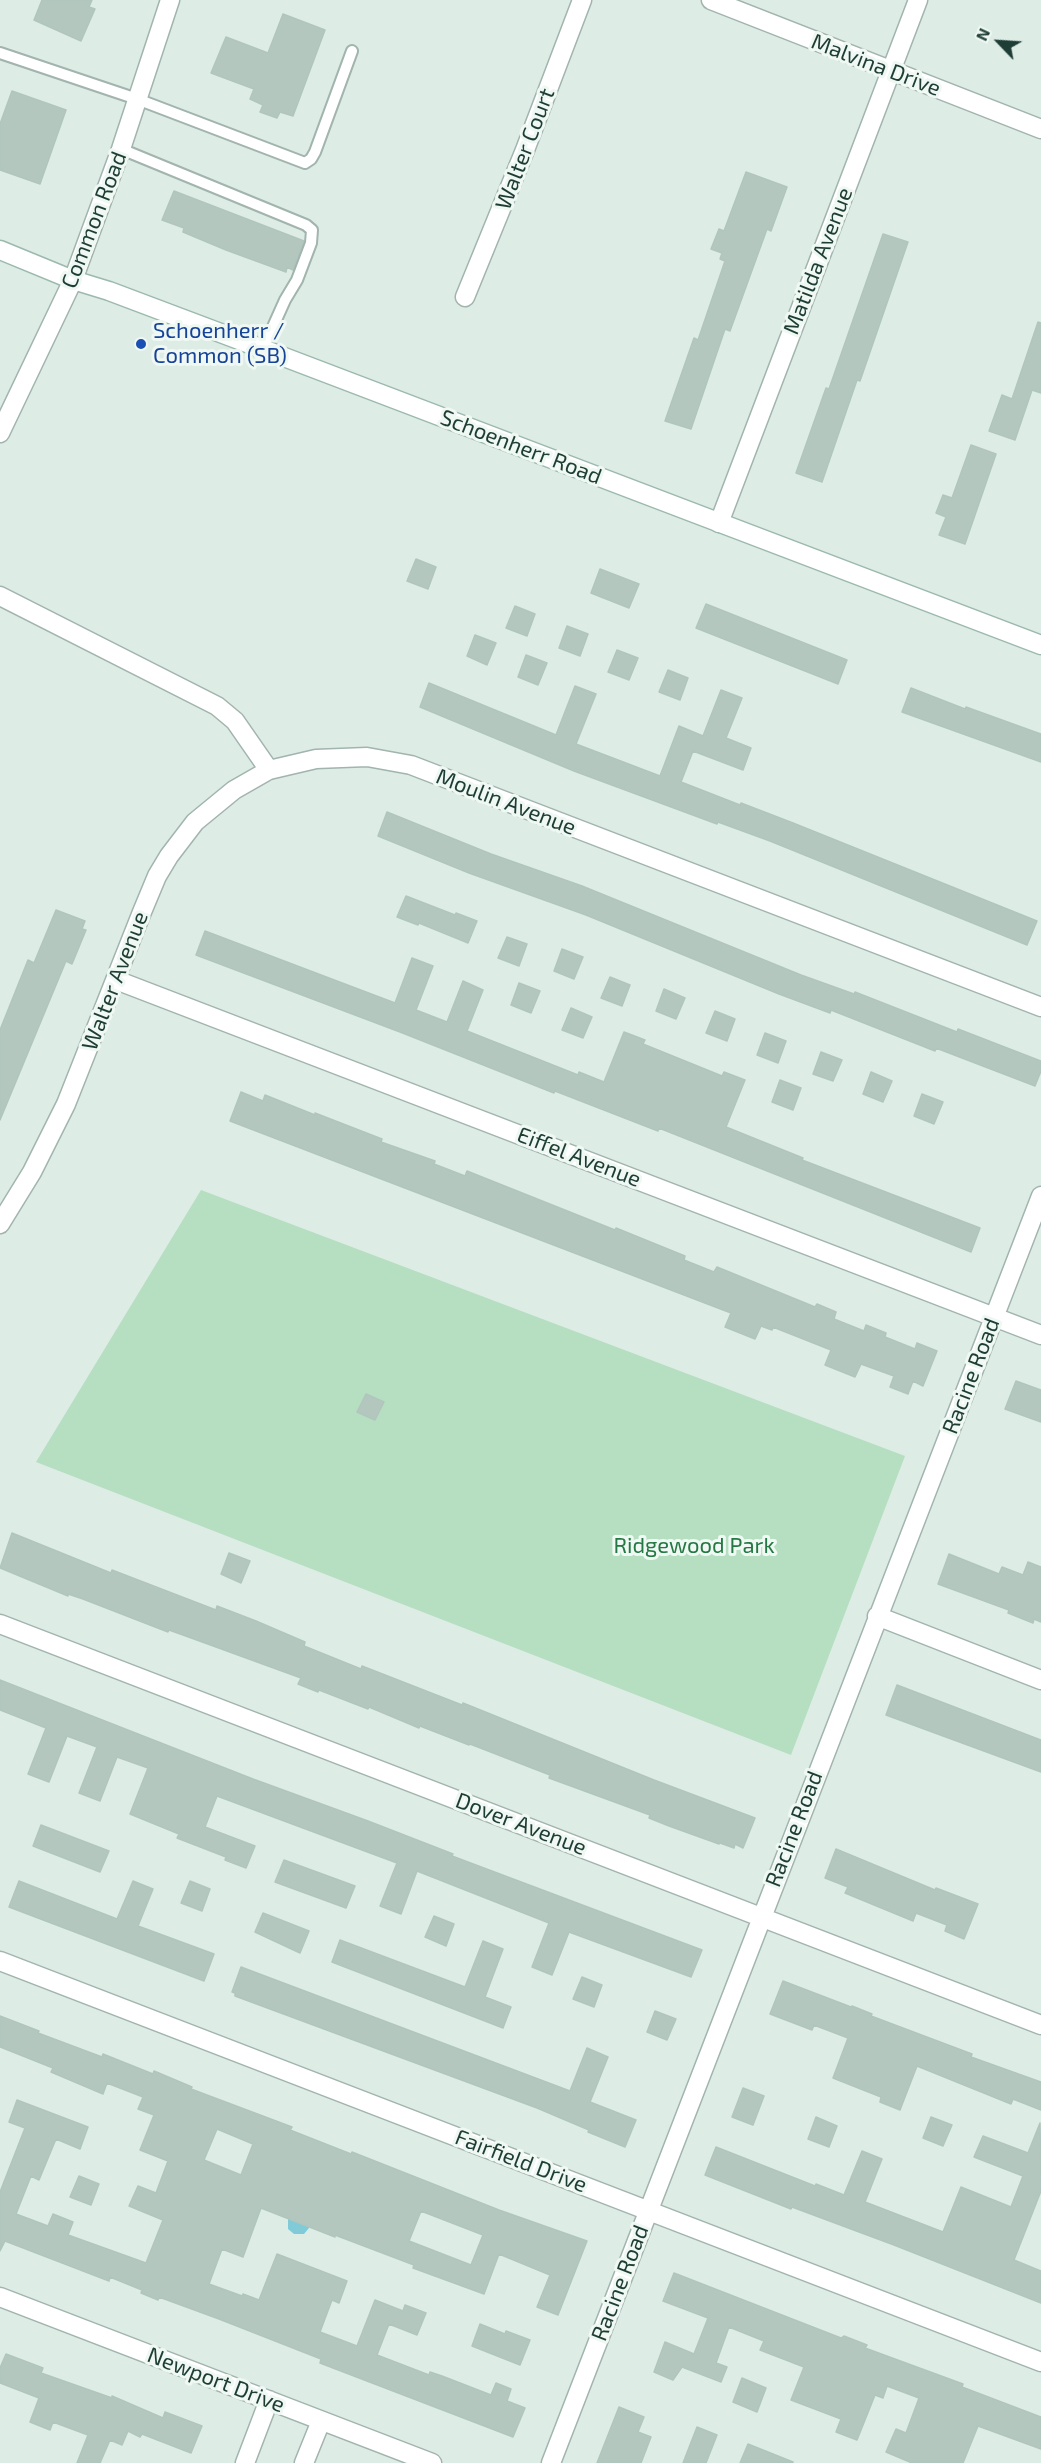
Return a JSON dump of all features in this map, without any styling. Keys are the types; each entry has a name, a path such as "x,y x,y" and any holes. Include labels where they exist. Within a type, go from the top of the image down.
{"street":[{"name":"Common Road","path":"0,433 5,411 73,280 121,148 170,0"},
{"name":"Walter Court","path":"465,297 525,150 582,0"},
{"name":"Malvina Drive","path":"711,0 1041,129"},
{"name":"Matilda Avenue","path":"719,523 918,0"},
{"name":"Schoenherr Road","path":"0,249 73,280 109,291 263,349 1041,645"},
{"path":"0,596 217,706 235,721 269,770"},
{"name":"Moulin Avenue","path":"269,770 316,759 345,756 367,757 411,765 1041,1007"},
{"name":"Walter Avenue","path":"0,1224 58,1122 157,876 182,837 201,816 234,790 269,770"},
{"name":"Eiffel Avenue","path":"116,980 1041,1335"},
{"name":"Racine Road","path":"551,2463 760,1917 1041,1196"},
{"path":"878,1616 1041,1680"},
{"name":"Dover Avenue","path":"0,1624 1041,2025"},
{"name":"Fairfield Drive","path":"0,1961 1041,2362"},
{"name":"Newport Drive","path":"0,2297 432,2463"},
{"path":"245,2463 268,2400"},
{"path":"304,2463 321,2421"}],"lane":[{"path":"0,53 136,99 305,163 315,152 352,51"},
{"path":"121,148 306,225 312,230 311,243 297,280 285,300 263,349"}],"green space":[{"name":"Ridgewood Park","path":"201,1190 905,1456 791,1755 36,1462"}],"water":[{"path":"288,2218 309,2224 309,2228 304,2234 294,2234 288,2229"}],"building":[{"path":"42,0 92,0 89,7 95,9 81,41 34,20"},
{"path":"283,14 325,30 293,116 280,112 277,118 260,112 263,105 250,99 254,89 211,73 226,37 268,53"},
{"path":"12,91 66,110 40,184 0,170 0,124"},
{"path":"746,172 787,187 771,231 767,229 730,331 725,329 691,429 665,421 694,338 698,340 725,261 720,259 722,253 711,249 719,229 724,231"},
{"path":"174,191 304,241 293,270 287,267 286,272 226,250 183,232 184,228 162,220"},
{"path":"883,234 908,242 822,482 796,473 826,388 829,389"},
{"path":"1038,322 1041,323 1041,393 1032,390 1015,440 989,431 1002,395 1012,399"},
{"path":"971,445 996,454 965,544 939,535 946,517 936,513 943,495 952,498"},
{"path":"416,559 436,567 428,589 407,581"},
{"path":"600,569 639,584 629,608 591,593"},
{"path":"706,604 847,660 838,684 696,628"},
{"path":"515,606 535,614 527,636 506,628"},
{"path":"567,626 588,634 580,656 559,648"},
{"path":"475,635 496,643 487,665 467,656"},
{"path":"617,650 638,658 629,680 608,672"},
{"path":"526,655 547,663 538,685 518,677"},
{"path":"668,670 688,678 680,700 659,692"},
{"path":"429,683 556,735 575,686 596,694 576,744 660,776 679,726 703,736 721,690 742,698 726,738 751,748 743,770 693,751 681,782 793,823 1037,921 1027,945 770,841 718,822 717,824 574,771 420,707"},
{"path":"911,688 1041,734 1041,762 902,712"},
{"path":"387,812 491,854 582,886 801,975 854,994 855,992 957,1032 958,1029 1041,1061 1041,1071 1035,1086 936,1048 935,1051 831,1010 830,1013 779,994 586,915 469,873 378,836"},
{"path":"406,896 477,921 468,943 419,923 418,925 397,917"},
{"path":"56,910 85,921 82,929 86,930 72,964 66,961 0,1120 0,1030 28,960 34,963"},
{"path":"205,931 395,1003 412,958 433,966 416,1010 447,1022 463,981 483,990 467,1031 578,1075 579,1072 604,1082 624,1032 645,1040 643,1044 722,1076 724,1072 745,1080 726,1127 803,1158 802,1160 980,1228 971,1252 659,1128 658,1131 555,1091 554,1093 196,955"},
{"path":"507,937 527,944 519,966 498,958"},
{"path":"562,949 583,957 574,979 554,971"},
{"path":"610,977 630,985 622,1006 601,998"},
{"path":"519,983 540,991 531,1013 511,1005"},
{"path":"664,989 685,998 676,1019 656,1011"},
{"path":"571,1008 592,1017 583,1038 562,1030"},
{"path":"715,1011 735,1019 727,1041 706,1033"},
{"path":"765,1033 786,1041 778,1063 757,1055"},
{"path":"821,1052 842,1060 833,1081 813,1074"},
{"path":"871,1072 892,1081 883,1102 863,1094"},
{"path":"780,1080 801,1088 793,1110 772,1102"},
{"path":"241,1092 263,1101 265,1095 315,1115 315,1113 382,1139 381,1142 435,1161 434,1164 465,1176 467,1171 615,1230 616,1228 685,1256 684,1260 714,1272 717,1267 815,1307 817,1304 836,1312 834,1319 864,1331 866,1325 886,1333 885,1337 915,1349 917,1343 937,1351 923,1386 913,1381 908,1394 890,1387 894,1376 861,1364 855,1377 825,1365 831,1350 773,1327 772,1330 761,1326 755,1339 725,1327 731,1313 230,1121"},
{"path":"922,1094 943,1102 934,1124 914,1116"},
{"path":"1016,1381 1041,1390 1041,1422 1005,1409"},
{"path":"366,1394 384,1402 375,1420 357,1412"},
{"path":"12,1533 111,1573 112,1570 216,1610 217,1606 305,1642 304,1646 361,1669 362,1666 462,1705 463,1703 755,1818 743,1848 735,1844 734,1848 719,1844 669,1826 649,1818 650,1815 549,1778 550,1775 470,1744 298,1684 301,1678 169,1630 168,1632 83,1599 68,1594 68,1596 0,1568"},
{"path":"229,1553 250,1561 241,1583 221,1574"},
{"path":"949,1554 999,1574 1002,1567 1023,1575 1028,1562 1041,1567 1041,1622 1034,1619 1033,1623 1008,1613 1009,1610 938,1584"},
{"path":"0,1680 453,1854 452,1856 702,1950 691,1977 569,1932 552,1975 532,1967 549,1923 417,1871 401,1914 380,1906 397,1863 217,1796 205,1827 255,1846 246,1868 225,1860 226,1857 177,1838 179,1834 130,1814 148,1768 117,1757 100,1801 79,1793 97,1747 67,1736 49,1782 28,1774 46,1728 0,1710"},
{"path":"897,1685 1041,1740 1041,1772 886,1715"},
{"path":"41,1825 109,1851 100,1872 33,1846"},
{"path":"836,1849 935,1890 936,1888 978,1904 964,1939 945,1931 947,1925 916,1913 913,1921 845,1893 848,1887 825,1878"},
{"path":"284,1860 355,1886 346,1908 275,1882"},
{"path":"19,1881 117,1919 133,1881 153,1889 138,1926 214,1954 204,1981 9,1907"},
{"path":"190,1881 210,1889 202,1911 181,1903"},
{"path":"263,1913 309,1931 300,1953 255,1932"},
{"path":"434,1916 454,1924 446,1946 425,1937"},
{"path":"340,1940 465,1987 483,1941 503,1949 485,1997 511,2007 503,2028 332,1962"},
{"path":"241,1967 570,2091 587,2048 608,2057 590,2102 636,2120 625,2147 537,2108 235,1996 232,1992"},
{"path":"582,1977 602,1985 594,2007 573,1999"},
{"path":"783,1981 972,2054 971,2057 1041,2082 1041,2110 1013,2099 1011,2104 917,2066 900,2110 880,2102 881,2097 833,2078 848,2038 814,2025 812,2030 770,2014"},
{"path":"655,2011 676,2019 667,2040 647,2032"},
{"path":"0,2016 102,2057 103,2054 153,2074 154,2071 192,2087 191,2089 292,2127 290,2130 351,2154 352,2152 499,2210 587,2241 558,2315 537,2307 550,2275 499,2254 484,2294 413,2268 414,2265 261,2208 243,2257 222,2249 209,2284 242,2296 243,2294 259,2300 277,2254 347,2281 339,2303 332,2300 320,2332 357,2346 375,2300 403,2311 405,2305 426,2313 417,2335 389,2324 377,2355 491,2395 496,2383 511,2389 507,2401 525,2408 513,2437 320,2363 321,2359 219,2319 159,2297 158,2300 141,2293 142,2290 110,2277 109,2281 5,2241 0,2251 0,2192 25,2128 9,2122 17,2100 88,2127 80,2149 56,2139 39,2180 31,2176 16,2214 48,2226 53,2214 73,2222 68,2235 146,2263 163,2220 129,2206 138,2186 156,2193 168,2161 140,2150 154,2115 138,2109 143,2097 107,2083 103,2094 51,2072 53,2068 0,2047","holes":["217,2129 253,2144 241,2175 204,2160","421,2211 483,2235 471,2265 409,2241"]},
{"path":"743,2088 764,2096 753,2125 732,2117"},
{"path":"816,2117 837,2126 829,2147 808,2139"},
{"path":"931,2117 952,2125 943,2146 923,2138"},
{"path":"1040,2123 1041,2191 1014,2260 1041,2271 1041,2303 894,2245 792,2207 791,2209 705,2175 716,2147 844,2195 862,2151 882,2159 865,2202 943,2232 961,2187 1011,2207 1023,2176 974,2157 983,2136 1028,2153"},
{"path":"79,2176 99,2184 91,2205 70,2197"},
{"path":"674,2273 841,2338 844,2336 867,2345 865,2348 963,2384 962,2387 1041,2417 1041,2449 978,2426 963,2463 912,2463 886,2452 896,2429 906,2433 919,2398 887,2386 883,2398 875,2395 857,2440 836,2432 841,2419 791,2400 804,2367 760,2350 764,2341 729,2327 716,2363 727,2367 721,2382 682,2367 673,2380 654,2372 665,2342 694,2354 708,2318 663,2301"},
{"path":"480,2324 505,2334 506,2331 530,2340 520,2365 472,2346"},
{"path":"6,2354 43,2368 41,2373 112,2398 112,2396 163,2418 165,2412 202,2426 191,2453 128,2431 122,2445 110,2440 100,2463 77,2463 88,2435 53,2422 50,2430 30,2422 39,2398 0,2383 0,2368"},
{"path":"742,2378 766,2388 757,2412 733,2402"},
{"path":"619,2407 644,2417 638,2432 651,2437 641,2463 597,2463"},
{"path":"697,2427 717,2435 706,2463 683,2463"},
{"path":"748,2444 793,2462 793,2463 740,2463"}],"place":[{"name":"Schoenherr / Common (SB)","path":"141,344"}]}
